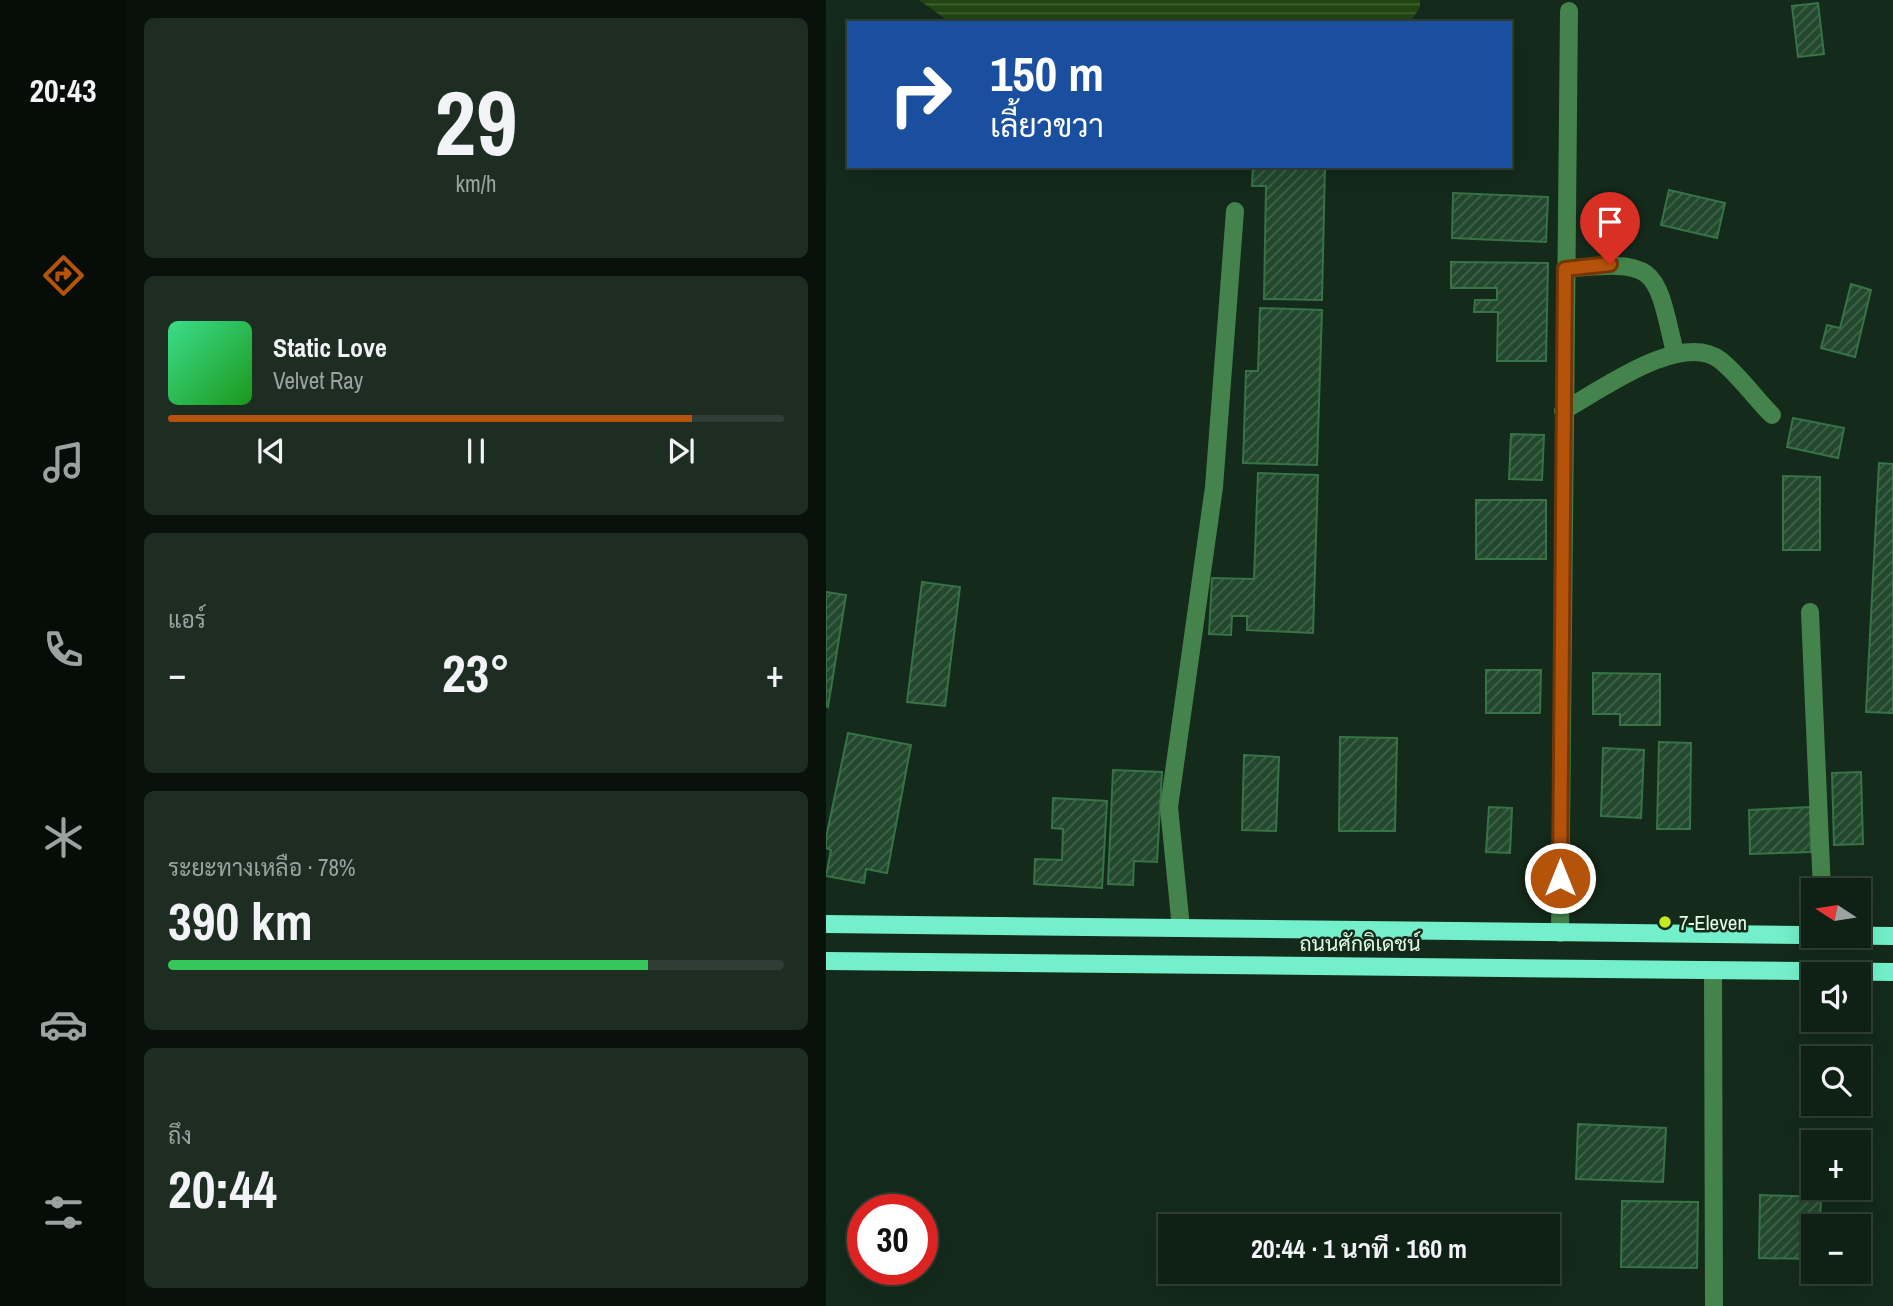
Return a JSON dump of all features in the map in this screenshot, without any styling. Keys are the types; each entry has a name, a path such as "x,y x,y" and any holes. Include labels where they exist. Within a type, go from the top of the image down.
{"main road":[{"path":"826,924 1801,937"},
{"path":"1871,936 1893,936"},
{"name":"ถนนศักดิเดชน์","path":"826,961 1893,972"}],"street":[{"path":"1560,933 1563,411 1569,12"},
{"path":"1181,928 1169,807 1213,486 1235,211"},
{"path":"1565,269 1610,264 1632,266 1650,275 1662,297 1675,353"},
{"path":"1563,411 1633,372 1675,353 1703,353 1718,359 1772,415"},
{"path":"1810,612 1821,878"},
{"path":"1713,971 1714,1306"}],"shaded area":[{"path":"919,0 1420,0 1420,7 1411,21 948,21"}],"building":[{"path":"1818,3 1824,54 1798,57 1792,6"},
{"path":"1253,168 1325,168 1322,300 1264,299 1266,186 1252,186"},
{"path":"1669,190 1725,203 1717,238 1661,225"},
{"path":"1453,193 1548,197 1546,242 1452,238"},
{"path":"1451,262 1548,263 1546,361 1497,361 1498,312 1474,312 1475,300 1497,300 1497,288 1451,288"},
{"path":"1851,284 1871,290 1855,357 1821,348 1827,325 1840,328"},
{"path":"1260,308 1322,310 1317,465 1243,463 1246,371 1258,371"},
{"path":"1793,418 1844,428 1838,458 1787,447"},
{"path":"1511,434 1544,435 1542,480 1509,479"},
{"path":"1879,463 1893,464 1893,713 1866,712"},
{"path":"1258,473 1318,475 1313,633 1247,630 1247,616 1232,616 1231,635 1209,634 1212,578 1254,579"},
{"path":"1783,476 1820,477 1820,550 1783,550"},
{"path":"1476,500 1546,500 1546,559 1476,559"},
{"path":"922,582 960,587 945,706 907,702"},
{"path":"826,592 846,595 828,707 826,706"},
{"path":"1486,670 1541,670 1540,713 1486,713"},
{"path":"1593,673 1660,674 1660,725 1620,725 1620,714 1593,714"},
{"path":"848,733 911,745 887,873 866,869 864,883 826,876 831,850 826,848 826,838"},
{"path":"1340,737 1397,738 1395,831 1339,831"},
{"path":"1659,742 1691,743 1690,829 1657,829"},
{"path":"1603,748 1644,750 1641,818 1601,816"},
{"path":"1244,755 1279,757 1276,831 1242,830"},
{"path":"1113,770 1162,772 1157,862 1134,861 1133,885 1108,884"},
{"path":"1861,772 1863,844 1834,845 1832,773"},
{"path":"1053,798 1107,801 1102,888 1034,884 1035,859 1062,860 1063,829 1052,828"},
{"path":"1489,807 1512,808 1510,853 1486,852"},
{"path":"1810,807 1811,852 1750,854 1749,810"},
{"path":"1578,1124 1666,1128 1663,1182 1576,1179"},
{"path":"1760,1195 1821,1200 1820,1214 1801,1214 1801,1259 1759,1258"},
{"path":"1622,1201 1698,1202 1697,1268 1621,1267"}],"place":[{"name":"7-Eleven","path":"1665,922"}],"route":[{"path":"1560,878 1565,269 1610,264"}]}
